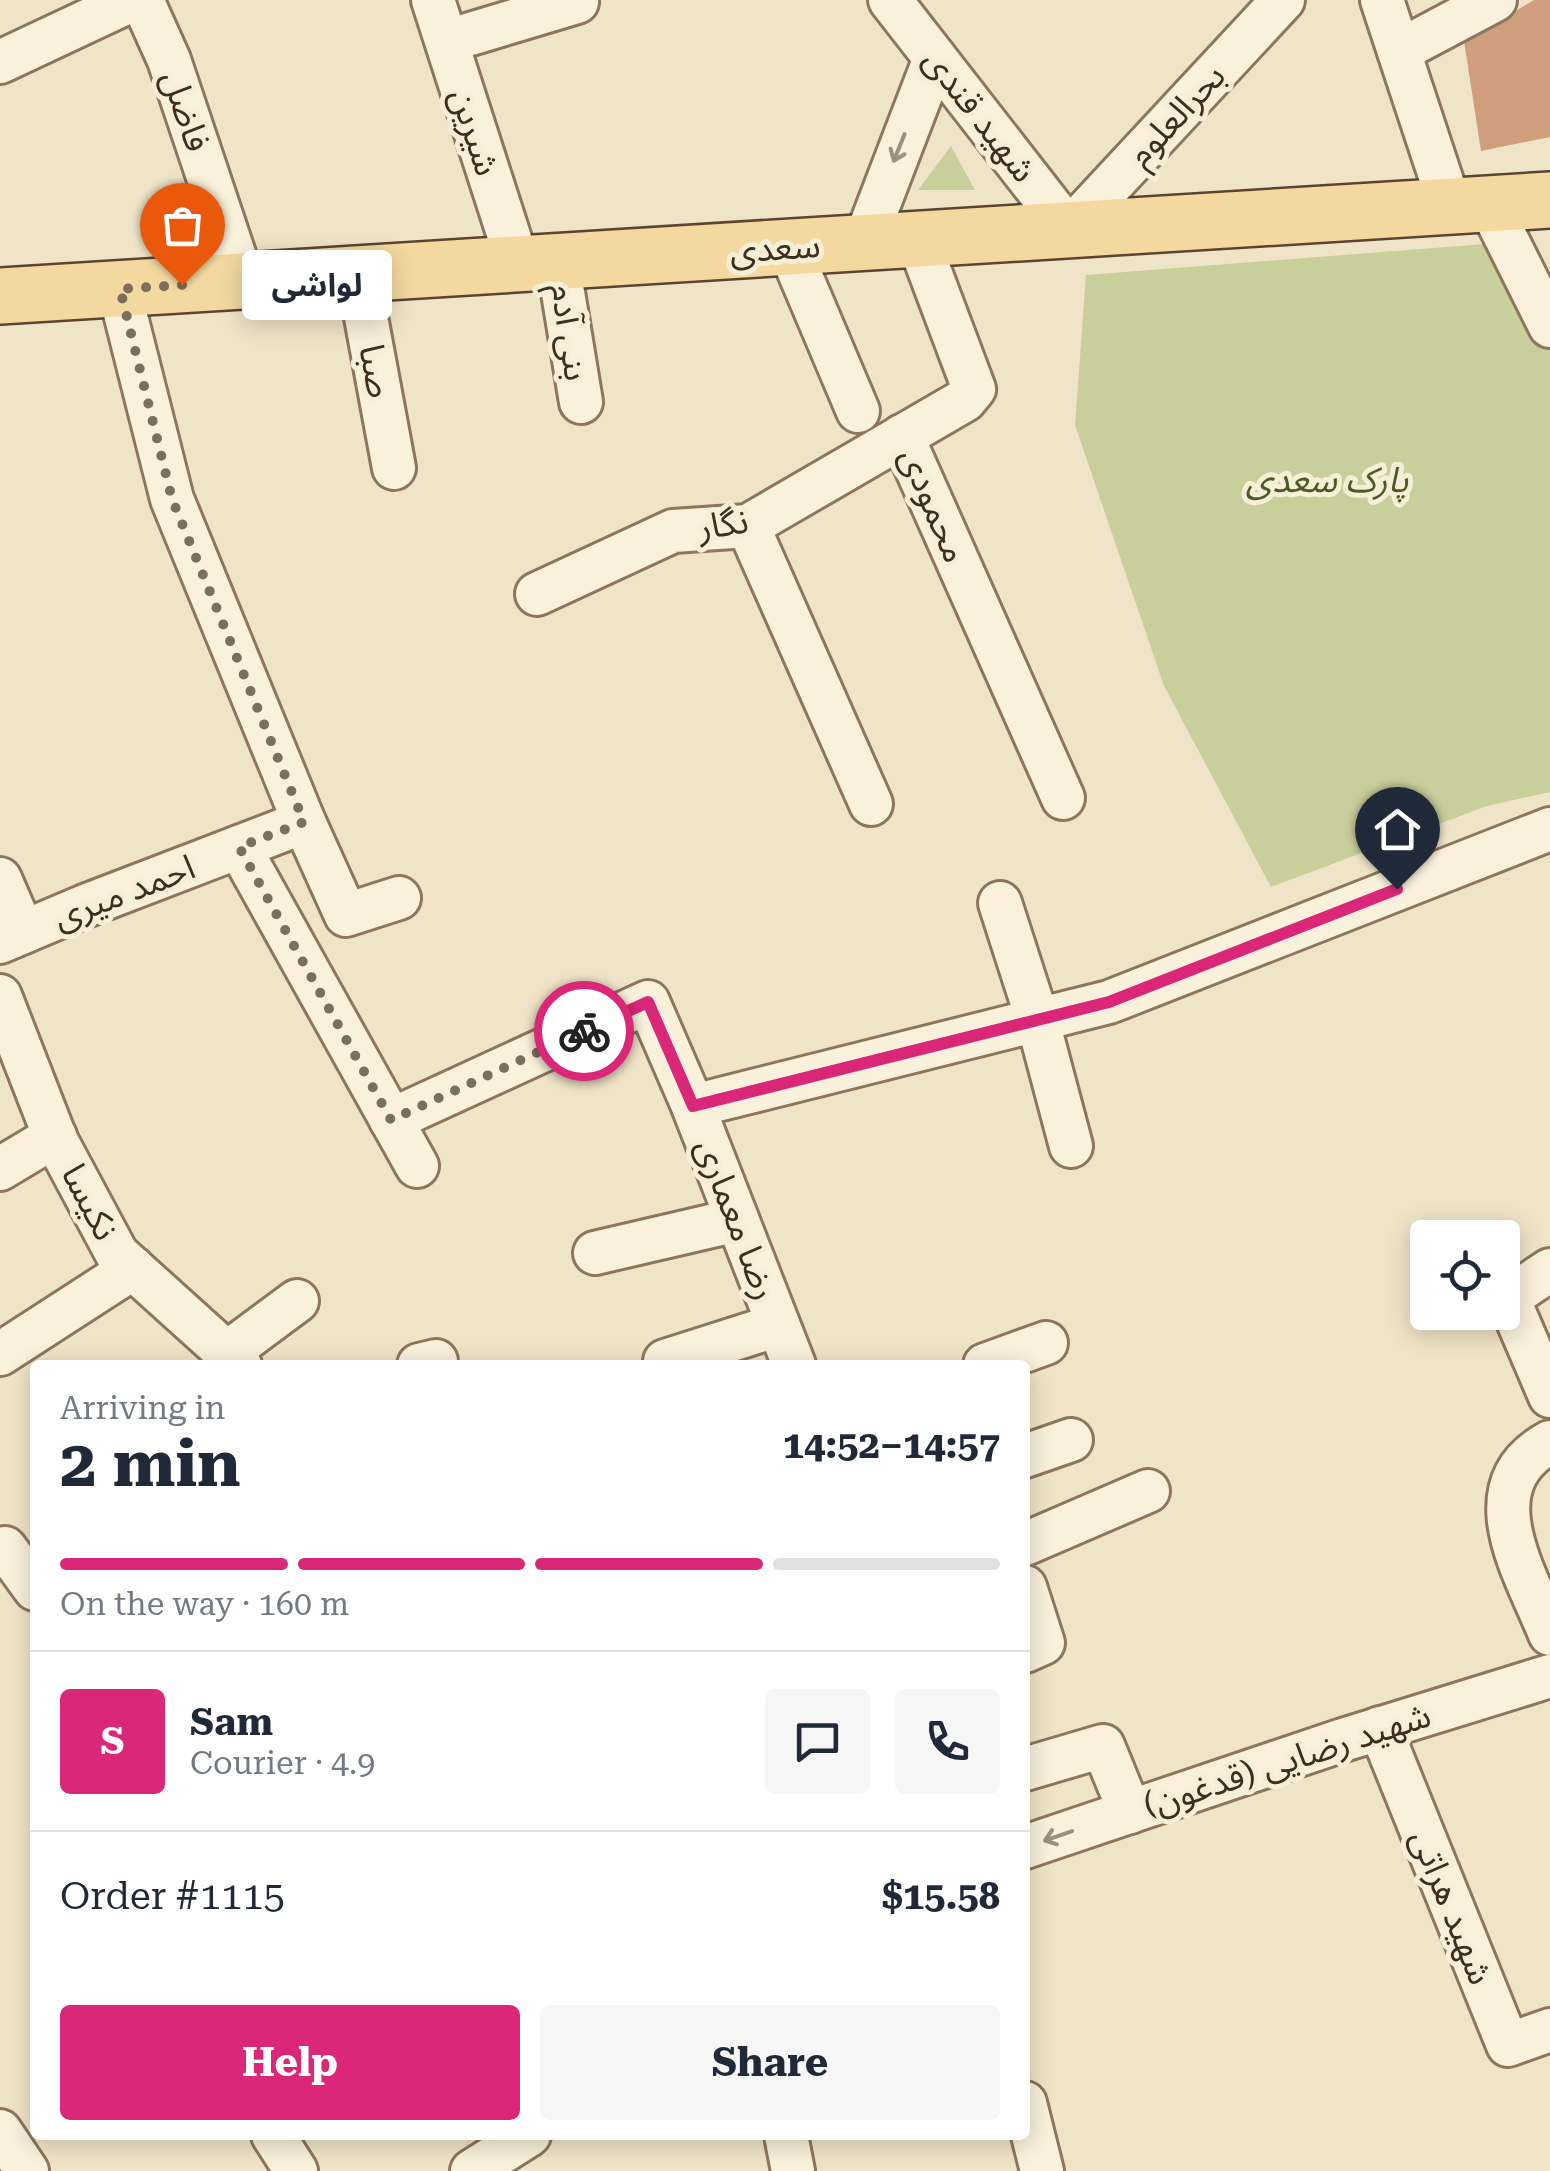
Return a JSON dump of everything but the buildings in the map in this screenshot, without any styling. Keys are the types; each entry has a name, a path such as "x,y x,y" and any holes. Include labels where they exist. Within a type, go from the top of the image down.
{"main road":[{"name":"سعدی","path":"0,296 1550,200"}],"street":[{"path":"0,62 132,0"},
{"name":"فاضل","path":"142,0 169,60 244,281"},
{"name":"شیرین","path":"433,0 446,41 538,263"},
{"name":"شهید قندی","path":"890,0 1069,230"},
{"name":"بحرالعلوم","path":"1069,230 1282,0"},
{"path":"1382,0 1399,51 1470,205 1550,326"},
{"path":"1399,51 1495,0"},
{"path":"446,41 577,2"},
{"path":"864,243 936,58"},
{"name":"محمودی","path":"918,240 974,389 964,400 902,436 1064,798"},
{"path":"788,248 858,411"},
{"name":"بنی آدم","path":"538,263 581,402"},
{"name":"صبا","path":"358,274 394,468"},
{"path":"120,289 172,499 346,915 399,898"},
{"name":"نگار","path":"537,594 673,531 748,526 902,436"},
{"path":"748,526 870,804"},
{"name":"احمد میری","path":"12,937 304,822"},
{"path":"693,1106 1109,1002 1550,829"},
{"path":"239,847 417,1166"},
{"path":"0,880 12,937"},
{"path":"1000,903 1037,1018 1071,1146"},
{"name":"نکیسا","path":"0,996 55,1136 118,1254 234,1359"},
{"name":"رضا معماری","path":"391,1120 648,1002 792,1360"},
{"path":"0,1169 55,1136"},
{"path":"595,1253 738,1220"},
{"path":"0,1354 133,1268"},
{"path":"1550,1270 1508,1298 1550,1396"},
{"path":"234,1359 296,1302"},
{"path":"669,1360 778,1325"},
{"path":"998,1360 1046,1342"},
{"path":"1030,1454 1070,1440"},
{"path":"1550,1442 1516,1473 1507,1494 1510,1535 1550,1634"},
{"path":"1030,1542 1148,1490"},
{"path":"13,1543 30,1579"},
{"path":"1030,1601 1044,1643 1030,1649"},
{"name":"(قدغون) شهید رضایی","path":"1030,1845 1380,1728 1550,1676"},
{"name":"شهید هراتی","path":"1380,1728 1508,2045 1550,2030"},
{"path":"1030,1768 1103,1746 1130,1812"},
{"path":"1030,2122 1042,2171"},
{"path":"0,2130 27,2171"},
{"path":"276,2140 296,2171"},
{"path":"485,2168 523,2140"},
{"path":"787,2140 793,2171"}],"green space":[{"path":"951,146 975,190 918,190"},
{"name":"پارک سعدی","path":"1498,243 1550,351 1550,792 1487,806 1271,887 1164,686 1075,425 1086,275"}],"way so far":[{"path":"182,285 120,289 172,499 304,822 239,847 391,1120 584,1031"}],"place":[{"name":"لواشی","path":"182,285"}],"route":[{"path":"584,1031 648,1002 693,1106 1109,1002 1397,889"}]}
